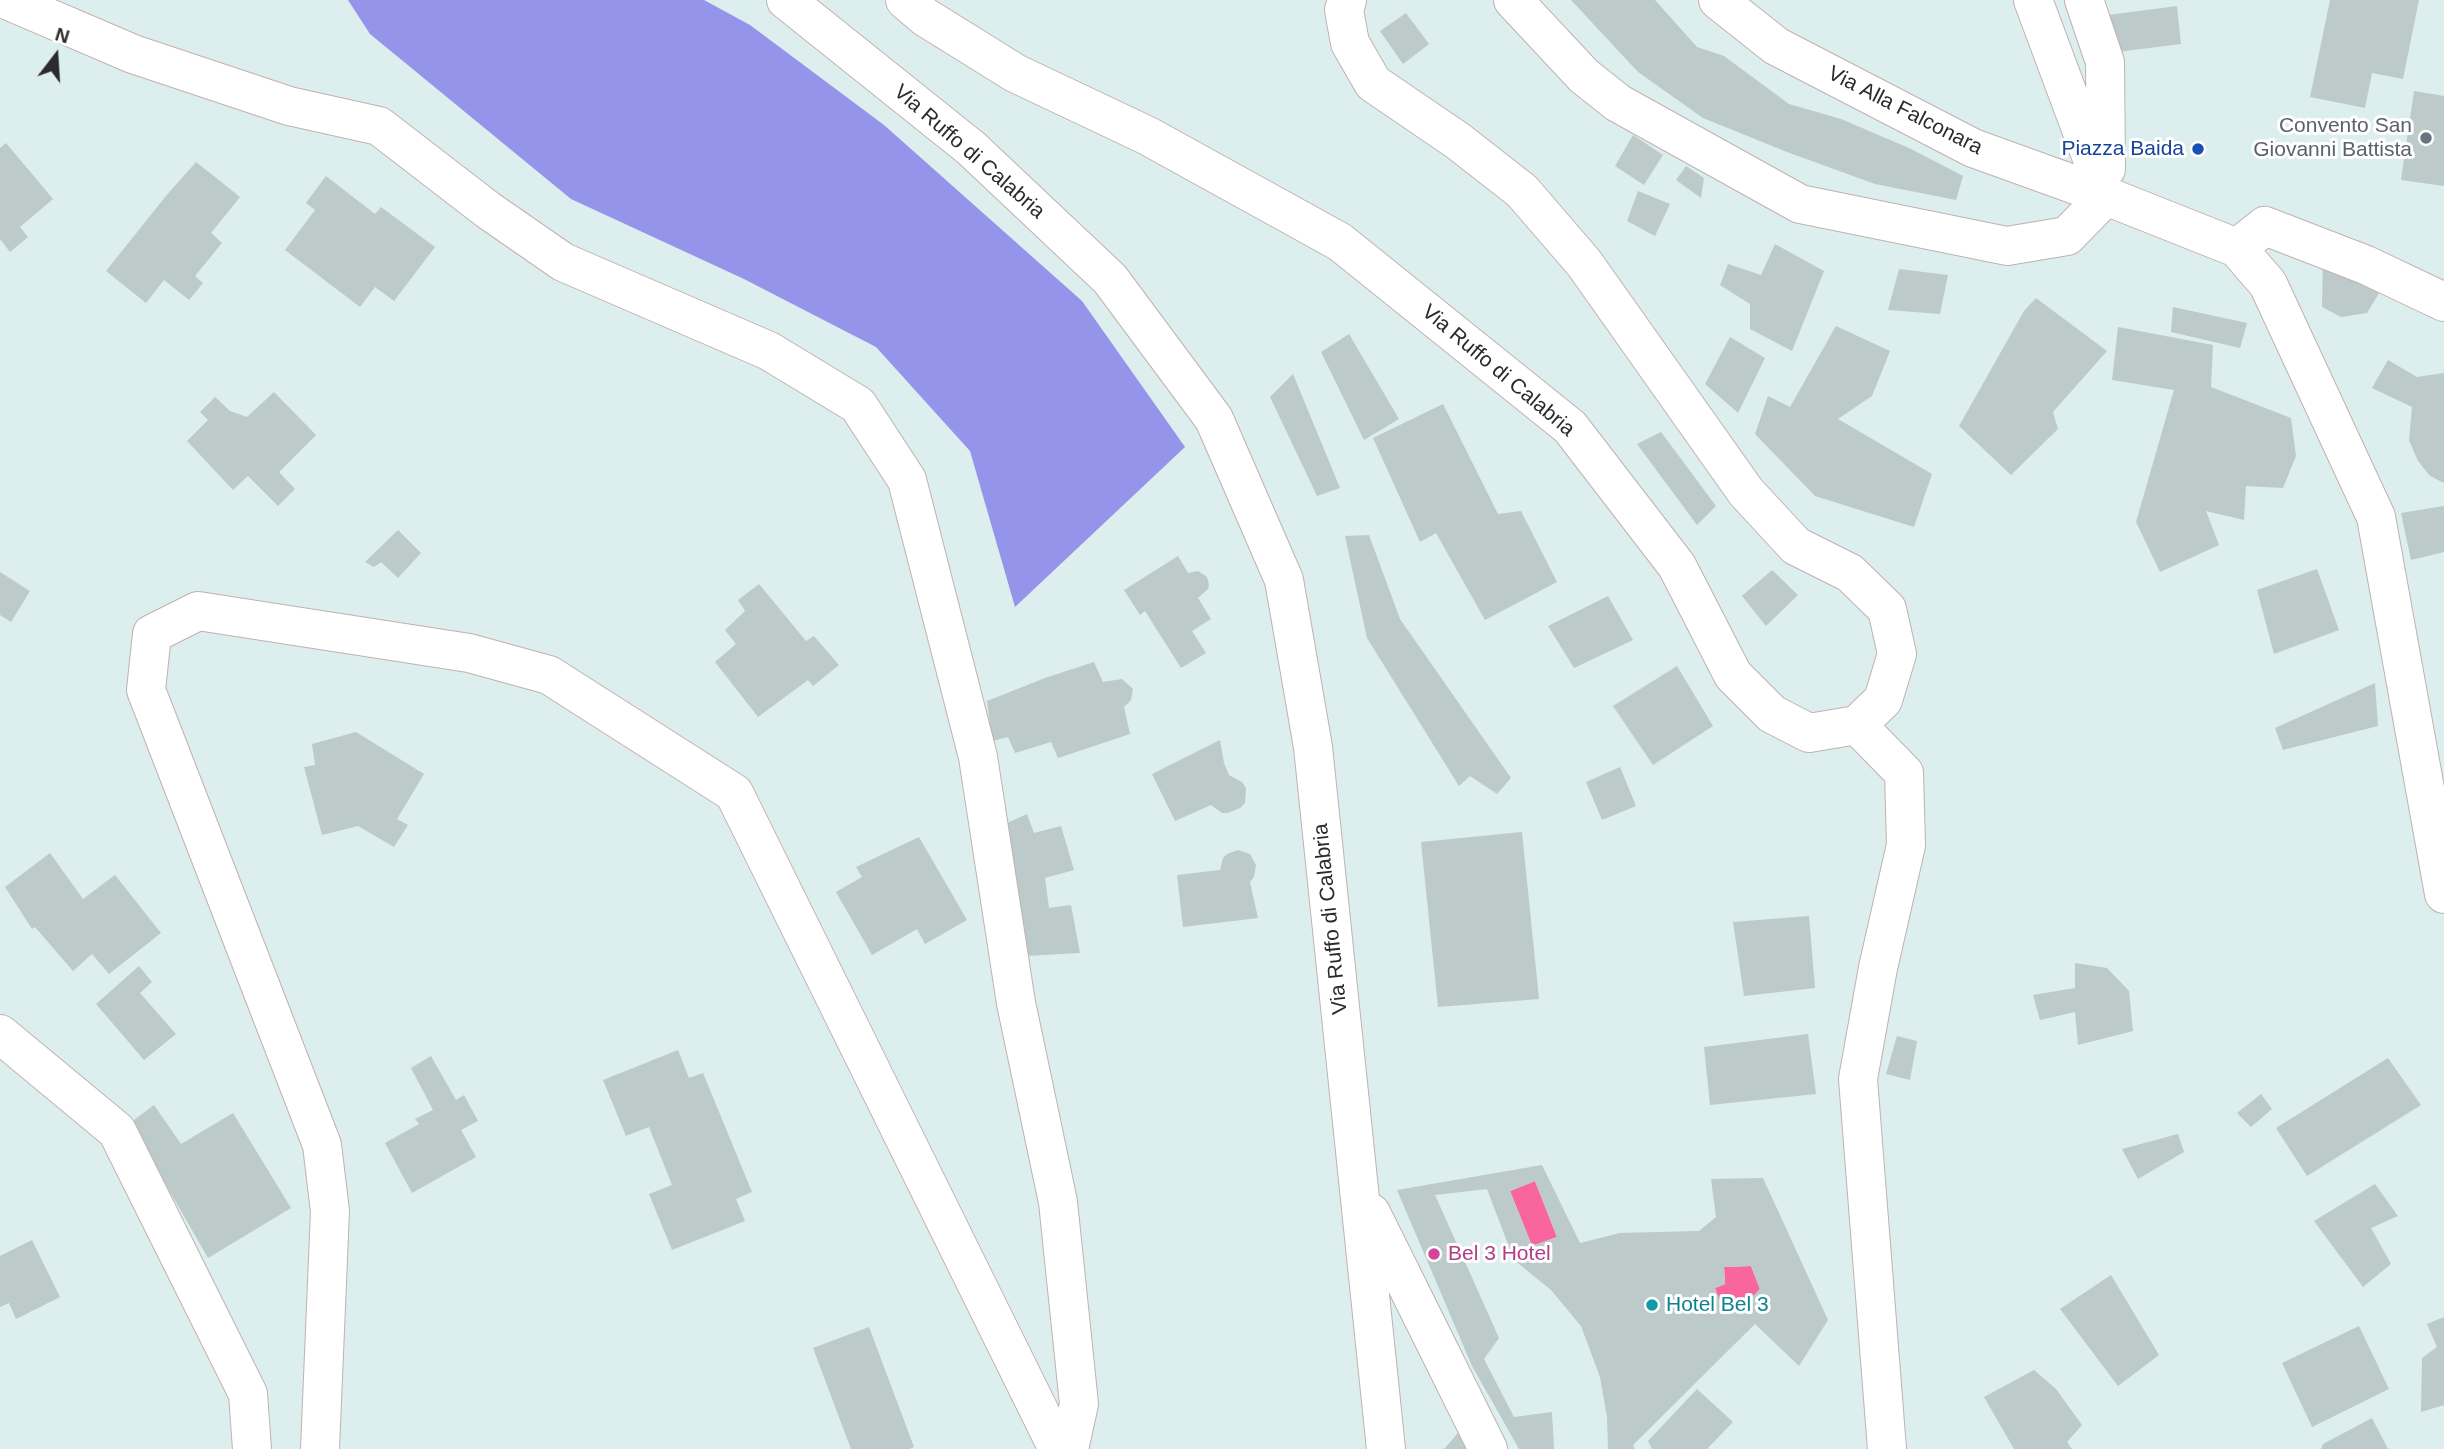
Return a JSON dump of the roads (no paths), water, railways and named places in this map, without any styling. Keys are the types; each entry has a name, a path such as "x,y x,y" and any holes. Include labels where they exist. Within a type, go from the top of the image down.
{"street":[{"path":"7,0 133,54 289,106 379,126 488,210 563,261 769,351 858,405 907,480 978,757 1016,1003 1058,1202 1079,1404 1069,1449"},
{"name":"Via Ruffo di Calabria","path":"786,0 971,149 1110,279 1214,419 1283,580 1313,747 1386,1449"},
{"name":"Via Ruffo di Calabria","path":"905,0 925,17 1015,73 1148,136 1340,242 1570,426 1677,565 1733,676 1772,714 1809,733 1857,725"},
{"path":"1348,0 1344,10 1350,43 1373,83 1458,141 1522,191 1584,263 1745,492 1796,546 1850,573 1887,609 1897,654 1883,700 1857,725 1904,773 1906,845 1878,968 1858,1079 1887,1449"},
{"path":"1513,0 1584,76 1618,103 1800,204 2007,246 2067,236 2106,196 2105,62 2084,0"},
{"name":"Via Alla Falconara","path":"1718,0 1776,46 1973,148 2106,196 2237,248"},
{"path":"2033,0 2106,196"},
{"path":"2444,302 2366,265 2265,226 2237,248 2268,284 2376,517 2444,894"},
{"path":"320,1449 330,1211 322,1145 146,690 152,634 198,611 469,653 549,675 734,793 1058,1449"},
{"path":"0,1034 117,1131 248,1394 252,1449"},
{"path":"1359,1189 1488,1449"}],"place":[{"name":"Convento San Giovanni Battista","path":"2426,138"},
{"name":"Piazza Baida","path":"2198,149"},
{"name":"Bel 3 Hotel","path":"1434,1254"},
{"name":"Hotel Bel 3","path":"1652,1305"}]}
